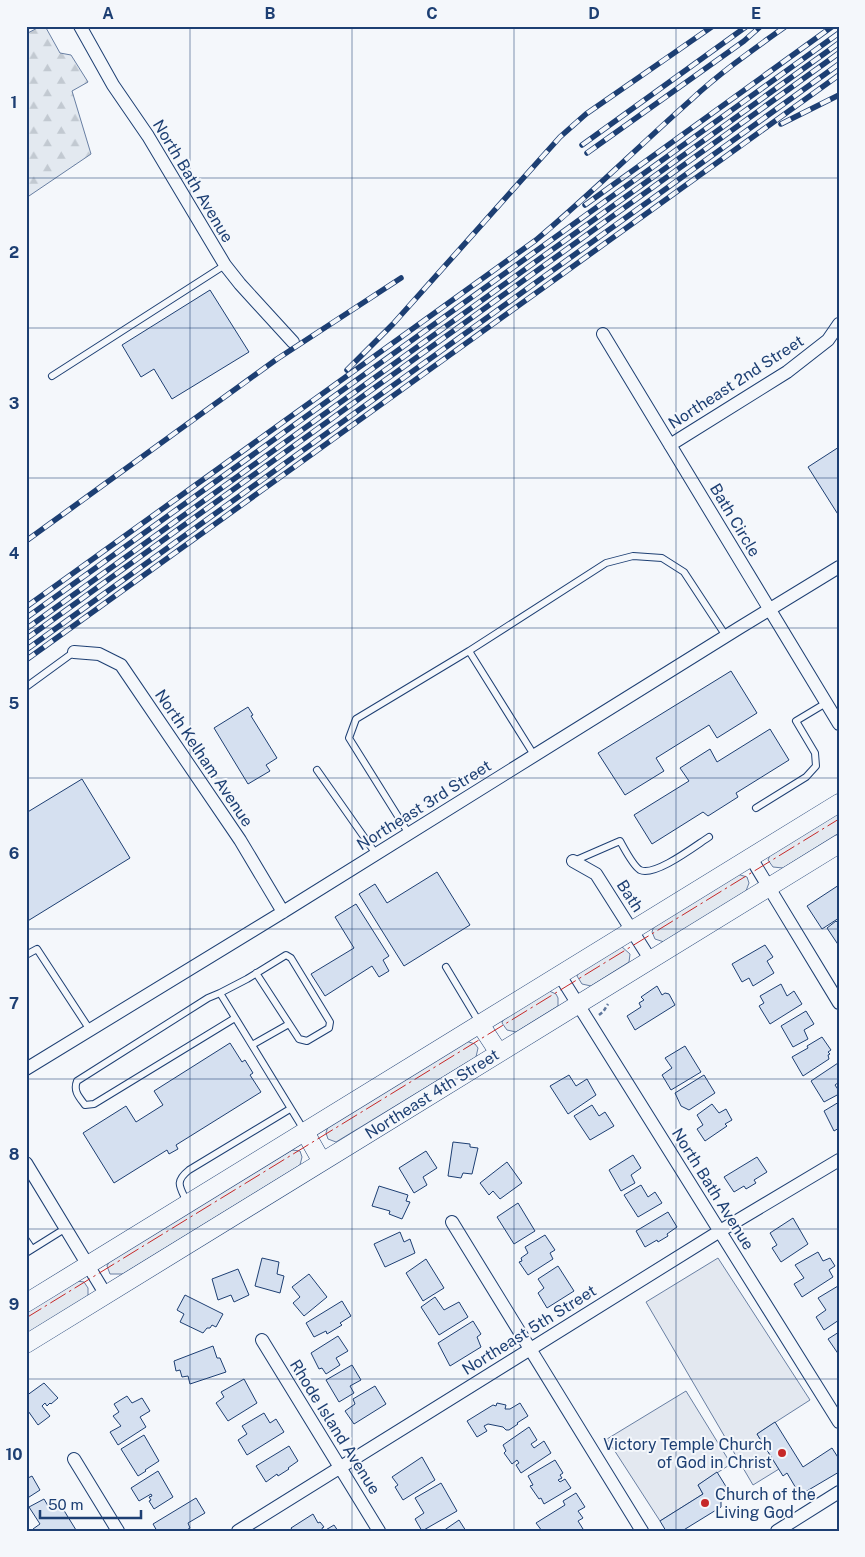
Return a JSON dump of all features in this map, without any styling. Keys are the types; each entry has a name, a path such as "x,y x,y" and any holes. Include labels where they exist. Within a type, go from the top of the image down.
{"main road":[{"path":"26,1303 839,803"},
{"name":"Northeast 4th Street","path":"26,1344 839,844"},
{"path":"480,1024 499,1053"},
{"path":"305,1132 322,1162"}],"street":[{"name":"North Bath Avenue","path":"80,26 113,85 148,136 226,264 240,284 293,342"},
{"name":"Northeast 2nd Street","path":"670,445 787,372 828,340 839,324"},
{"name":"Bath Circle","path":"603,334 839,724"},
{"name":"Northeast 3rd Street","path":"26,1069 839,567"},
{"name":"North Kelham Avenue","path":"74,652 99,654 121,665 240,840 283,912"},
{"path":"751,858 835,988 839,1003"},
{"name":"Bath","path":"573,861 596,874 650,959"},
{"name":"North Bath Avenue","path":"559,974 839,1422"},
{"name":"Northeast 5th Street","path":"238,1531 720,1231 839,1160"},
{"path":"26,1163 106,1295"},
{"path":"452,1222 642,1531"},
{"name":"Rhode Island Avenue","path":"262,1340 379,1531"},
{"path":"74,1460 118,1531"},
{"path":"777,1531 839,1492"}],"lane":[{"path":"52,376 226,264"},
{"path":"408,834 349,738 356,719 469,652 606,563 633,556 662,558 684,572 726,636"},
{"path":"26,687 74,652"},
{"path":"469,652 534,755"},
{"path":"756,808 806,777 816,766 815,753 796,721 826,703"},
{"path":"317,770 376,854"},
{"path":"573,861 620,841 636,867 648,872 658,868 709,837"},
{"path":"26,955 37,949 90,1030"},
{"path":"235,1018 94,1104 85,1105 76,1092 74,1086 77,1080 208,998 286,955 291,958 330,1022 329,1028 307,1041 299,1039 256,973"},
{"path":"446,967 480,1024"},
{"path":"220,993 305,1132"},
{"path":"252,1045 289,1024"},
{"path":"188,1204 180,1187 181,1176 290,1109"},
{"path":"26,1240 29,1251 66,1228"}],"green space":[{"path":"41,26 45,26 60,53 71,55 88,82 72,91 91,154 26,198 26,34"},
{"path":"839,810 839,833 783,868 773,867 768,860 771,853"},
{"path":"737,874 747,877 749,883 746,891 664,942 655,939 652,932 654,926"},
{"path":"621,946 630,954 629,962 591,986 582,984 577,976 580,970"},
{"path":"547,990 556,994 558,1006 516,1032 507,1030 502,1023 504,1017"},
{"path":"466,1041 475,1044 478,1048 476,1057 336,1142 328,1139 326,1133 328,1126"},
{"path":"292,1150 300,1151 302,1157 300,1165 123,1274 110,1274 107,1266 110,1260"},
{"path":"77,1281 84,1282 88,1288 88,1296 26,1334 26,1312"}],"shaded area":[{"path":"718,1258 810,1400 757,1434 779,1469 753,1485 646,1302"},
{"path":"686,1391 731,1464 698,1485 703,1494 660,1521 607,1439"}],"building":[{"path":"210,290 249,352 172,399 154,369 141,377 122,345"},
{"path":"839,447 839,516 808,467"},
{"path":"731,671 757,713 717,738 709,725 656,758 664,771 625,795 598,753"},
{"path":"248,707 253,715 251,716 277,758 266,765 270,771 248,784 214,728"},
{"path":"770,729 789,760 736,793 738,797 708,816 703,812 652,844 634,815 689,781 680,768 710,749 717,762"},
{"path":"82,779 130,858 26,922 26,813"},
{"path":"437,872 470,925 404,966 359,894 375,884 387,903"},
{"path":"839,885 839,918 822,929 807,906"},
{"path":"356,904 389,956 383,960 389,971 379,977 372,966 325,996 311,974 354,948 335,917"},
{"path":"836,921 839,924 839,946 827,928"},
{"path":"765,945 773,957 767,961 774,973 753,986 749,978 742,982 732,964"},
{"path":"781,984 787,996 794,991 802,1004 770,1024 759,1006 764,1003 760,996"},
{"path":"657,986 662,995 665,993 669,994 675,1005 635,1030 627,1016 641,1007 639,1003 644,1000 641,997"},
{"path":"806,1011 814,1024 804,1030 808,1039 793,1047 781,1026"},
{"path":"822,1037 831,1050 828,1052 830,1054 828,1055 829,1059 803,1076 792,1057"},
{"path":"230,1043 242,1062 245,1060 253,1073 250,1075 261,1092 176,1145 178,1149 169,1154 167,1150 114,1183 83,1133 126,1106 136,1122 163,1105 154,1091"},
{"path":"685,1046 701,1072 671,1090 662,1075 672,1068 665,1058"},
{"path":"838,1063 839,1082 835,1085 839,1094 824,1102 811,1081"},
{"path":"569,1075 576,1086 587,1079 596,1095 568,1114 550,1086"},
{"path":"704,1075 715,1093 689,1110 681,1106 675,1093"},
{"path":"839,1102 839,1128 834,1131 824,1111"},
{"path":"712,1104 719,1113 726,1109 732,1120 725,1124 727,1126 705,1141 697,1129 703,1125 697,1115"},
{"path":"592,1105 599,1116 605,1112 614,1126 590,1140 574,1116"},
{"path":"453,1142 470,1144 470,1147 478,1148 472,1174 463,1173 461,1178 448,1176"},
{"path":"426,1151 437,1168 423,1177 427,1185 414,1193 399,1168"},
{"path":"633,1155 641,1168 631,1175 635,1183 621,1191 609,1170"},
{"path":"757,1157 767,1172 754,1180 756,1183 746,1189 744,1186 734,1192 724,1177"},
{"path":"507,1162 522,1183 500,1199 493,1191 489,1195 480,1183"},
{"path":"641,1185 648,1197 655,1192 662,1203 638,1217 624,1195"},
{"path":"379,1186 408,1195 406,1201 410,1202 402,1219 389,1214 390,1211 372,1206"},
{"path":"518,1203 535,1231 514,1244 497,1217"},
{"path":"668,1212 677,1227 667,1234 668,1236 645,1247 636,1231"},
{"path":"793,1218 808,1244 781,1262 772,1248 777,1245 770,1233"},
{"path":"400,1232 404,1242 410,1239 415,1253 385,1267 374,1244"},
{"path":"545,1235 555,1250 550,1253 553,1259 528,1275 519,1262 528,1253 525,1247"},
{"path":"818,1252 823,1261 830,1258 835,1266 829,1270 833,1277 802,1297 794,1284 804,1278 795,1265"},
{"path":"262,1258 279,1262 277,1274 284,1276 280,1293 255,1286"},
{"path":"426,1259 444,1288 423,1301 406,1273"},
{"path":"558,1266 574,1291 547,1308 538,1293 544,1288 538,1279"},
{"path":"238,1269 249,1295 234,1302 231,1295 218,1300 212,1279"},
{"path":"309,1274 327,1297 304,1316 293,1303 300,1297 292,1287"},
{"path":"838,1286 839,1320 824,1330 816,1317 826,1310 818,1298"},
{"path":"185,1295 223,1314 216,1327 212,1325 203,1333 180,1322 184,1314 177,1310"},
{"path":"435,1297 444,1310 459,1302 468,1317 439,1335 421,1307"},
{"path":"342,1301 351,1316 340,1323 342,1325 327,1334 326,1331 314,1337 306,1323"},
{"path":"473,1321 481,1334 477,1337 481,1347 450,1366 438,1343"},
{"path":"839,1332 839,1355 828,1339"},
{"path":"338,1336 348,1351 336,1358 340,1365 326,1374 322,1368 319,1369 311,1353"},
{"path":"213,1346 217,1358 220,1358 226,1372 190,1384 188,1376 182,1377 180,1370 176,1371 174,1361"},
{"path":"352,1365 361,1380 350,1386 354,1393 339,1402 326,1380"},
{"path":"244,1379 257,1403 228,1421 216,1403 224,1397 221,1392"},
{"path":"44,1383 58,1398 47,1406 45,1403 42,1406 50,1416 38,1425 26,1408 26,1396"},
{"path":"375,1386 386,1404 354,1424 345,1411 355,1404 353,1399"},
{"path":"127,1396 132,1403 142,1398 150,1411 140,1417 146,1427 118,1445 110,1432 121,1426 113,1416 119,1412 114,1404"},
{"path":"497,1403 506,1405 505,1409 510,1409 520,1403 528,1416 509,1430 488,1424 484,1426 487,1431 477,1437 467,1421 493,1405 496,1406"},
{"path":"264,1413 270,1423 276,1419 284,1432 247,1455 238,1440 247,1434 242,1426"},
{"name":"Victory Temple Church of God in Christ","path":"775,1422 803,1467 832,1448 839,1459 839,1472 800,1495 787,1473 783,1476 757,1434"},
{"path":"529,1427 537,1440 531,1444 534,1448 544,1441 551,1453 521,1473 516,1465 519,1463 517,1460 512,1464 504,1453 506,1451 503,1445"},
{"path":"144,1435 159,1461 138,1476 121,1449"},
{"path":"289,1446 298,1461 289,1469 278,1476 277,1474 266,1482 256,1466"},
{"path":"422,1457 435,1480 403,1500 395,1487 398,1485 392,1477"},
{"path":"555,1460 563,1473 560,1475 562,1478 558,1480 560,1482 565,1479 571,1488 544,1504 530,1486 533,1485 528,1476"},
{"path":"158,1471 173,1497 154,1509 149,1501 151,1500 149,1497 152,1496 151,1494 139,1501 131,1488"},
{"name":"Church of the Living God","path":"717,1472 730,1493 721,1498 721,1507 682,1531 666,1531 660,1521 703,1494 698,1485"},
{"path":"32,1476 40,1490 26,1499 26,1479"},
{"path":"441,1483 457,1511 422,1531 415,1519 424,1513 415,1498"},
{"path":"576,1493 585,1507 578,1511 583,1518 578,1521 583,1529 580,1531 542,1531 536,1523 565,1505 563,1501"},
{"path":"196,1498 205,1513 188,1523 190,1528 185,1531 157,1531 153,1524"},
{"path":"44,1499 50,1509 60,1504 76,1530 34,1531 33,1529 40,1524 29,1507"},
{"path":"313,1514 318,1523 320,1522 324,1527 322,1528 323,1531 293,1531 291,1528"},
{"path":"459,1520 466,1531 443,1531"},
{"path":"334,1525 338,1531 324,1531"}],"railway":[{"path":"347,370 393,324 560,137 586,114 713,26"},
{"path":"582,145 747,26"},
{"path":"587,153 744,41 761,26"},
{"path":"26,607 536,240 703,89 786,26"},
{"path":"585,205 833,26"},
{"path":"26,618 839,33"},
{"path":"26,629 839,43"},
{"path":"26,639 839,53"},
{"path":"26,650 839,64"},
{"path":"26,660 839,75"},
{"path":"781,124 839,95"},
{"path":"26,541 277,359 401,278"}],"power":[{"path":"26,1318 839,819"}],"place":[{"name":"Victory Temple Church of God in Christ","path":"782,1453"},
{"name":"Church of the Living God","path":"705,1503"}]}
